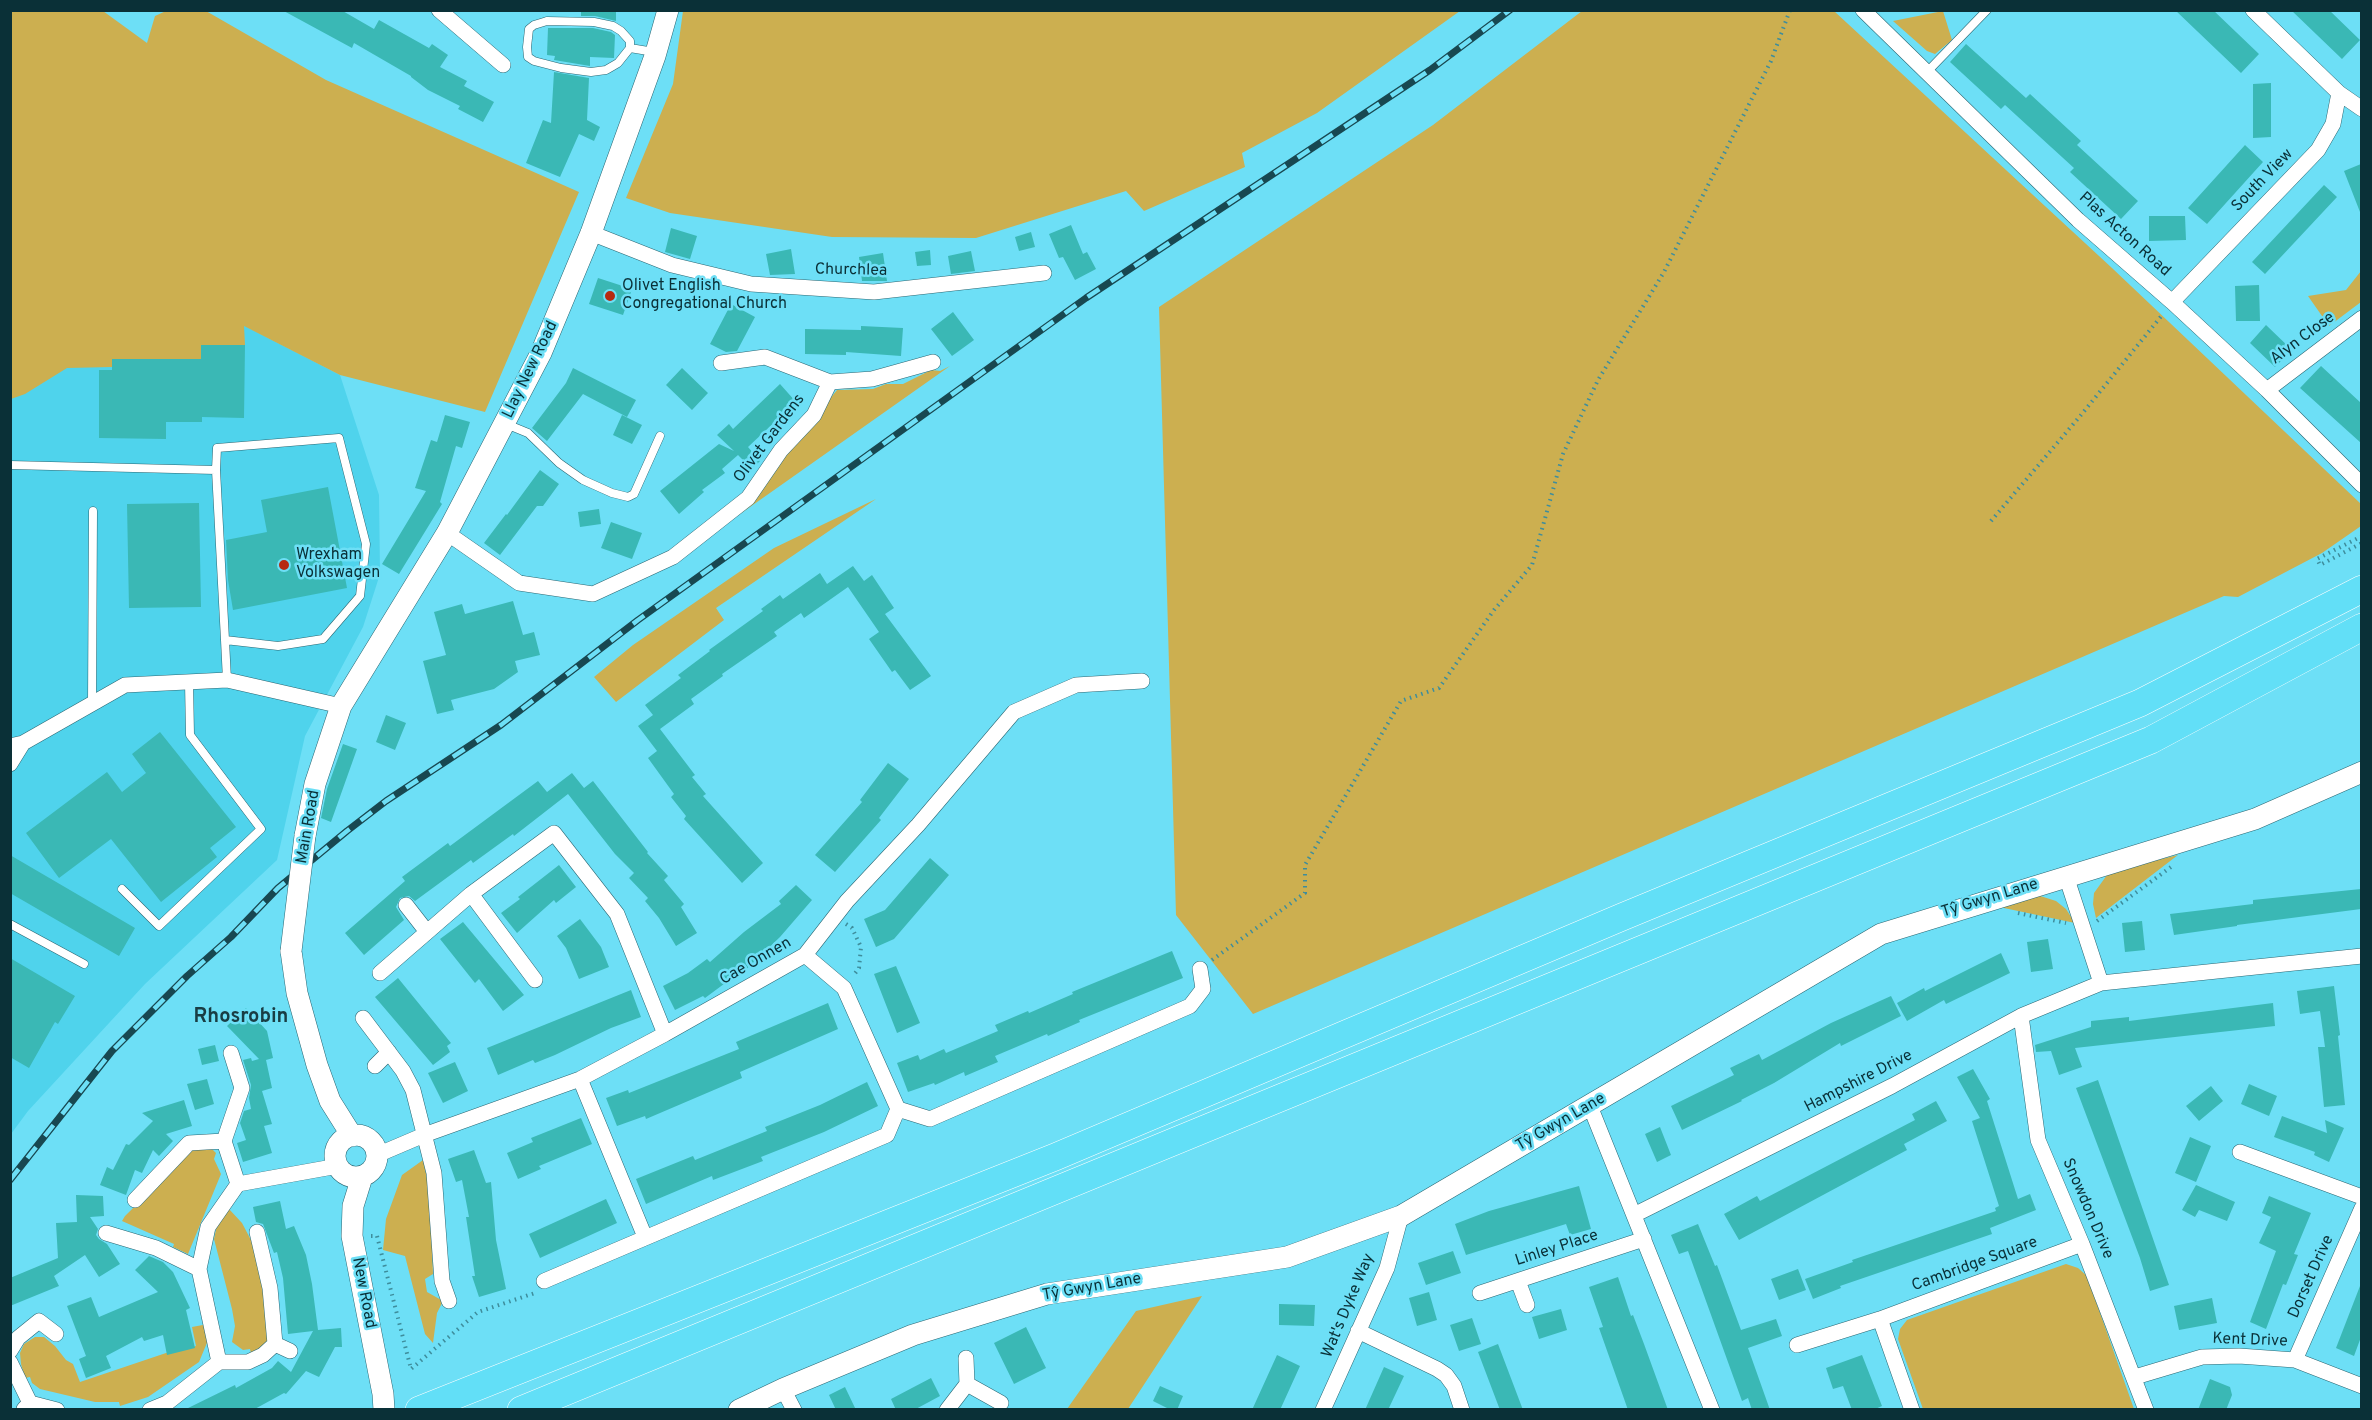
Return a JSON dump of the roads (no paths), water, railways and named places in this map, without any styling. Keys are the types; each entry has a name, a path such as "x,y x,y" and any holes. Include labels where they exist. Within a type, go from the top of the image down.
{"highway":[{"path":"419,1410 1055,1157 1622,917 2140,704 2361,589"},
{"path":"521,1410 2151,740 2361,627"}],"street":[{"path":"439,10 503,65"},
{"name":"Llay New Road","path":"341,706 447,533 541,353 591,233 656,52 668,10"},
{"name":"Plas Acton Road","path":"1863,10 2078,220 2172,302 2267,390 2361,485"},
{"path":"2253,10 2339,93 2361,109"},
{"name":"South View","path":"2172,302 2318,150 2333,124 2339,93"},
{"name":"Churchlea","path":"591,233 672,265 751,284 874,292 1044,273"},
{"name":"Alyn Close","path":"2267,390 2361,318"},
{"name":"Olivet Gardens","path":"722,363 765,357 830,382 872,379 933,362"},
{"name":"Olivet Gardens","path":"447,533 519,583 592,594 673,557 748,498 781,450 814,415 830,382"},
{"path":"10,764 17,744 125,685 227,680 341,706"},
{"name":"Cae Onnen","path":"377,1155 424,1135 580,1079 806,955 835,916 918,825 1014,712 1076,685 1142,681"},
{"name":"Main Road","path":"341,706 315,784 291,951 297,993 317,1065 330,1101 352,1136"},
{"name":"Tŷ Gwyn Lane","path":"739,1410 783,1389 913,1335 1047,1294 1287,1257 1401,1216 1881,934 2255,819 2361,772"},
{"path":"380,973 471,894 554,833 617,914 665,1034"},
{"path":"2066,876 2101,983"},
{"path":"471,894 536,980"},
{"path":"406,905 427,932"},
{"path":"541,1286 645,1237 887,1135 898,1109 844,988 806,955"},
{"name":"Hampshire Drive","path":"1634,1215 1881,1091 2021,1016 2101,983 2361,956"},
{"path":"898,1109 930,1119 1190,1006 1203,989 1205,965"},
{"name":"Snowdon Drive","path":"2021,1016 2038,1140 2082,1244 2146,1410"},
{"path":"363,1018 403,1071 413,1090 434,1173 437,1282 449,1301"},
{"path":"375,1066 389,1052"},
{"path":"231,1053 242,1088 224,1141 238,1184"},
{"path":"580,1079 645,1237"},
{"path":"1590,1106 1712,1410"},
{"path":"362,1177 348,1175 338,1166 336,1160 338,1147 346,1138 359,1136 372,1143 377,1155"},
{"path":"135,1200 189,1143 224,1141"},
{"path":"2240,1152 2361,1197"},
{"name":"New Road","path":"377,1155 373,1168 362,1177 353,1206 352,1236 374,1343 384,1410"},
{"path":"219,1362 199,1269 208,1227 238,1184 338,1166"},
{"name":"Dorset Drive","path":"2295,1360 2361,1208"},
{"name":"Wat's Dyke Way","path":"1323,1410 1387,1268 1401,1216"},
{"path":"257,1232 270,1288 275,1344"},
{"path":"106,1233 156,1248 199,1269"},
{"name":"Linley Place","path":"1480,1293 1644,1239"},
{"name":"Cambridge Square","path":"1797,1345 1880,1319 2082,1244"},
{"path":"1518,1281 1527,1305"},
{"path":"10,1351 18,1338 40,1317 56,1334"},
{"path":"1880,1319 1912,1410"},
{"path":"1358,1331 1446,1375 1454,1386 1462,1410"},
{"path":"275,1344 290,1351"},
{"path":"150,1410 167,1403 219,1362 248,1362 263,1355 275,1344"},
{"name":"Kent Drive","path":"2135,1377 2202,1357 2295,1360 2361,1386"},
{"path":"947,1410 967,1384 966,1358"},
{"path":"10,1362 27,1406 57,1410"},
{"path":"967,1384 1001,1403"},
{"path":"783,1389 794,1410"}],"lane":[{"path":"1926,73 1987,10"},
{"path":"547,21 594,22 613,26 630,41 630,48 618,63 606,70 591,72 561,69 534,61 528,57 526,47 529,29 547,21"},
{"path":"630,48 656,52"},
{"path":"505,424 528,433 559,464 583,480 612,493 628,497 634,494 660,436"},
{"path":"225,640 278,646 323,639 360,596 366,544 339,438 217,448 216,470 227,680"},
{"path":"10,465 216,470"},
{"path":"92,704 93,512"},
{"path":"122,889 159,926 261,829 190,735 189,682"},
{"path":"10,924 84,964"}],"railway":[{"path":"10,1180 112,1051 187,976 231,937 278,888 347,831 386,801 501,725 638,620 1086,298 1430,70 1510,10"}],"place":[{"name":"Olivet English Congregational Church","path":"610,296"},
{"name":"Wrexham Volkswagen","path":"284,565"}],"district":[{"name":"Rhosrobin","path":"241,1018"}]}
